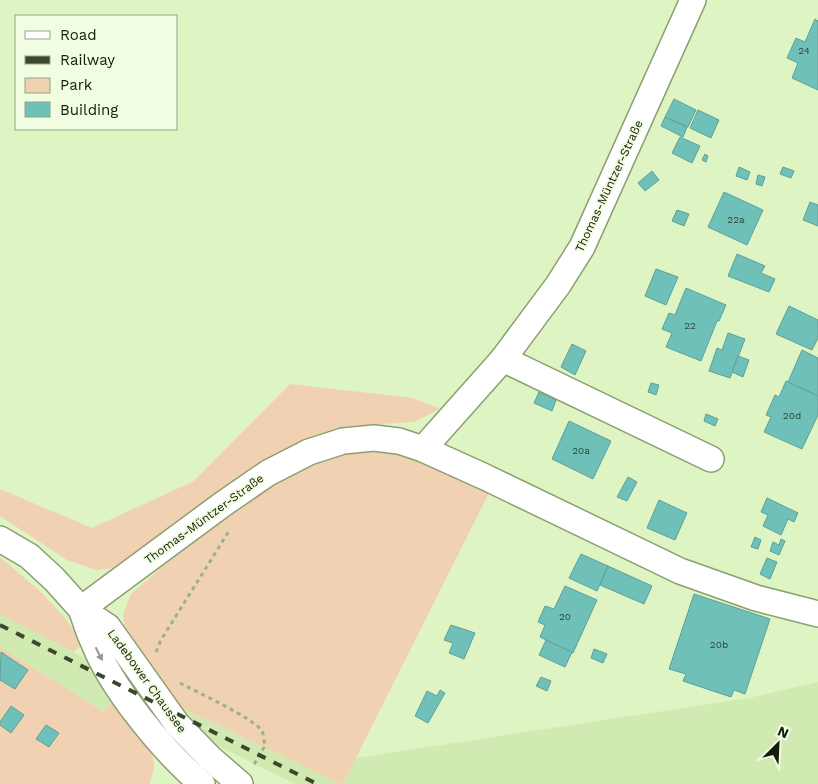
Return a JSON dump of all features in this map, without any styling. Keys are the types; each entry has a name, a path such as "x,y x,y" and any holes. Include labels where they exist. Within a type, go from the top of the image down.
{"street":[{"name":"Thomas-Müntzer-Straße","path":"423,449 503,359 558,285 582,247 693,0"},
{"path":"503,359 712,459"},
{"name":"Thomas-Müntzer-Straße","path":"81,609 222,504 268,473 309,452 344,441 374,438 399,441 423,449 680,571 756,598 818,614"},
{"name":"Ladebower Chaussee","path":"0,539 29,556 54,579 81,609 108,628 177,724 210,758 240,784"},
{"name":"Ladebower Chaussee","path":"81,609 92,642 117,684 145,723 192,781"},
{"path":"192,781 210,758"}],"path":[{"path":"155,654 161,640 229,531 232,523 231,516 222,504"},
{"path":"173,680 209,697 262,730 265,746 240,784"}],"shaded area":[{"path":"0,614 171,703 341,784 295,784 194,734 114,698 104,712 0,647"},
{"path":"818,682 818,784 343,784 356,758 749,698"}],"green space":[{"path":"290,384 413,398 440,409 414,422 349,426 313,437 236,479 153,543 117,568 96,570 67,560 0,516 0,489 92,528 194,481"},
{"path":"354,451 392,453 490,491 343,784 341,784 171,703 126,640 123,614 131,594 163,566 213,527 241,509 275,481 310,464"},
{"path":"0,557 43,594 65,618 83,644 73,652 0,614"},
{"path":"0,647 104,712 114,698 146,741 153,760 154,769 149,784 0,784"}],"building":[{"path":"815,19 818,21 818,90 792,78 798,63 787,58 796,38 805,42"},
{"path":"674,99 696,110 688,127 665,117"},
{"path":"698,110 719,120 711,138 690,128"},
{"path":"665,117 687,127 683,137 661,126"},
{"path":"680,137 700,146 692,163 672,153"},
{"path":"705,154 708,156 706,162 702,160"},
{"path":"739,167 750,172 747,180 736,176"},
{"path":"783,167 794,171 791,178 780,174"},
{"path":"652,171 659,180 645,191 638,183"},
{"path":"758,175 765,177 762,186 756,184"},
{"path":"724,192 763,210 747,245 708,227"},
{"path":"810,202 818,205 818,226 803,220"},
{"path":"677,210 689,214 684,226 672,221"},
{"path":"737,254 765,266 761,273 775,279 769,292 728,276"},
{"path":"656,269 678,277 666,305 645,296"},
{"path":"686,288 726,305 719,321 717,321 701,361 666,347 672,333 662,329 669,313 675,315"},
{"path":"789,306 818,320 818,338 812,350 776,334"},
{"path":"728,333 745,339 730,378 709,371 717,348 722,350"},
{"path":"572,344 586,351 575,375 561,367"},
{"path":"802,350 818,358 818,396 788,382"},
{"path":"738,356 749,360 743,377 732,372"},
{"path":"786,381 818,396 818,415 802,449 764,432 771,417 766,415 775,395 779,397"},
{"path":"651,383 659,385 656,395 648,392"},
{"path":"539,392 556,400 552,411 534,403"},
{"path":"706,414 718,419 715,426 704,421"},
{"path":"569,421 611,441 593,479 552,459"},
{"path":"628,477 637,482 627,501 617,497"},
{"path":"767,498 798,513 794,522 788,519 781,535 763,526 768,515 761,512"},
{"path":"659,500 687,513 675,540 647,528"},
{"path":"755,537 761,540 758,549 751,547"},
{"path":"781,539 785,541 779,555 770,551 773,542 779,545"},
{"path":"581,554 608,566 597,591 569,578"},
{"path":"767,558 777,562 770,579 760,574"},
{"path":"608,566 652,586 644,604 600,585"},
{"path":"565,586 597,600 573,653 540,637 545,625 538,622 545,606 554,609"},
{"path":"694,594 770,619 745,694 734,690 731,697 683,681 686,674 669,669"},
{"path":"451,625 475,633 464,659 449,653 453,643 444,640"},
{"path":"546,640 572,652 565,667 539,655"},
{"path":"594,649 607,654 603,663 591,658"},
{"path":"1,652 28,670 15,689 0,680"},
{"path":"541,677 551,681 547,691 536,686"},
{"path":"440,690 445,693 428,723 415,716 427,691 437,696"},
{"path":"11,706 24,715 11,733 0,725 0,722"},
{"path":"46,725 59,733 49,747 36,739"}],"railway":[{"path":"0,625 317,784"}]}
